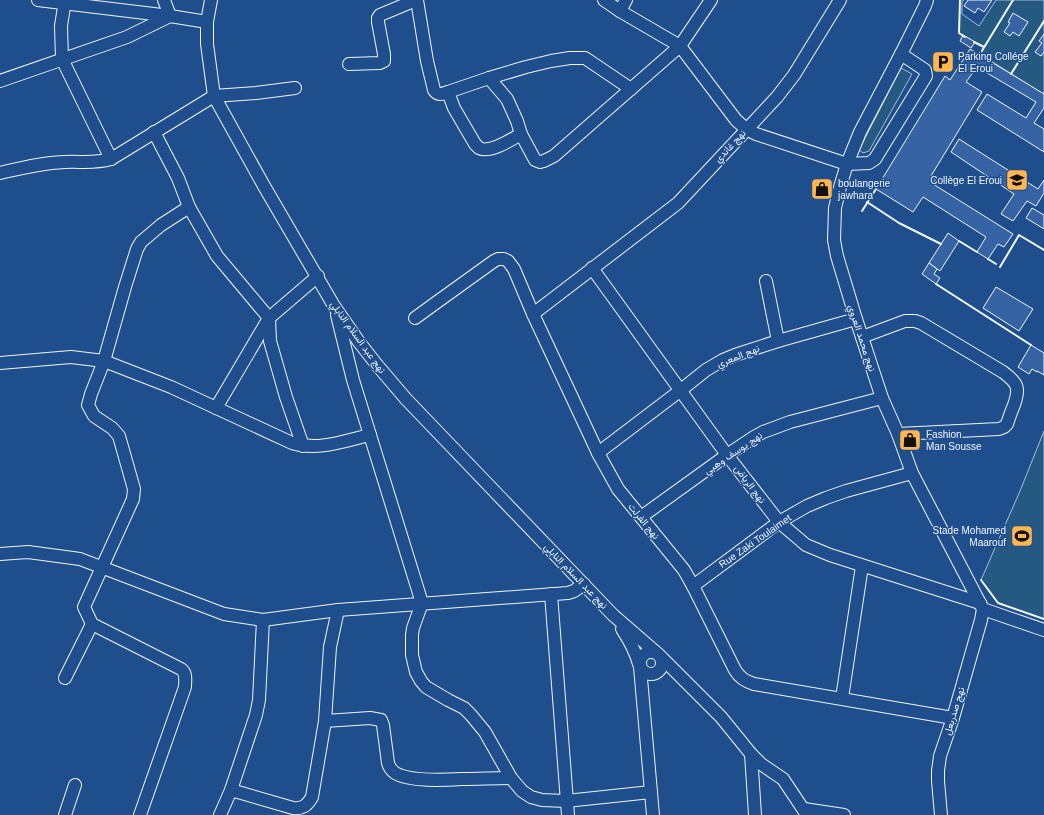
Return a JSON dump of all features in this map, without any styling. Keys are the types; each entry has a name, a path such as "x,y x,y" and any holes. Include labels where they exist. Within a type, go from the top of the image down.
{"street":[{"path":"38,0 64,2 206,22"},
{"path":"164,0 170,16"},
{"name":"نهج عبد السلام النابلي","path":"211,0 206,22 207,44 214,96 264,186 318,276 334,306 359,342 406,399 613,615 686,681 721,717 761,764 783,779 806,812"},
{"path":"348,64 380,64 384,61 378,18 380,15 417,0 427,61 434,90 438,94 551,61 570,58 585,58 631,89"},
{"path":"604,0 680,46 736,120 746,129 756,134 847,164 869,163 875,159 926,76 925,70 901,54"},
{"path":"620,11 626,0"},
{"path":"489,78 507,99 535,160 540,162 544,161 554,156 680,46 711,0"},
{"name":"نهج غاندي","path":"533,314 678,203 776,97 794,75 840,0"},
{"path":"64,2 61,26 62,59 111,159"},
{"name":"نهج محمد العروي","path":"923,2 901,54 860,132 847,164 835,208 834,240 837,256 856,319 882,398 898,434 912,473 981,606"},
{"path":"0,78 127,37 170,16"},
{"path":"0,173 43,164 100,162 111,159 214,96 295,88"},
{"path":"448,92 454,108 475,144 479,148 485,150 492,149 522,134"},
{"path":"154,132 178,178 189,207 217,256 268,318 270,341 286,397 303,446"},
{"path":"140,815 185,687 186,677 184,671 181,669 92,624 84,607 134,499 134,489 119,436 112,428 94,416 88,405 104,361 137,249 142,242 161,225 189,207"},
{"name":"نهج الفرلت","path":"415,318 494,261 501,259 508,261 514,269 533,314 598,453 618,489 684,570 740,677 754,684 953,718"},
{"name":"نهج الرياض","path":"592,268 727,455 779,522 806,545 830,555 981,606"},
{"path":"216,408 268,318 318,276"},
{"path":"766,281 778,341"},
{"path":"334,306 353,380 422,603 413,628 411,642 416,672 421,681 426,687 464,708 471,715 485,732 511,778 522,791 531,797 542,800 566,801 651,792"},
{"name":"نهج المعري","path":"598,453 706,370 723,360 778,341 856,319"},
{"path":"862,337 905,321 915,321 921,323 1002,372 1010,378 1017,388 1018,395 1007,424 999,429 898,434"},
{"path":"0,363 71,357 104,361 171,387 292,443 303,446 324,446 370,435"},
{"name":"نهج يوسف وهبي","path":"641,517 727,455 754,437 771,428 882,398"},
{"name":"Rue Zaki Toulaimet","path":"693,586 779,522 802,509 846,491 912,473"},
{"path":"0,554 28,552 80,559 224,614 263,620 338,610 568,593 584,584"},
{"path":"842,698 862,566"},
{"path":"551,594 568,815"},
{"path":"981,606 1044,630"},
{"name":"نهج صدربعل","path":"941,815 938,781 940,756 953,718 981,620 981,606"},
{"path":"231,790 293,808 302,807 310,802 325,721 330,647 338,610"},
{"name":"نهج عبد السلام النابلي","path":"613,615 631,642 640,665 653,815"},
{"path":"220,815 231,790 256,715 259,700 263,620"},
{"path":"65,678 92,624"},
{"path":"651,652 659,655 662,661 662,667 658,672 654,674 647,674 641,670 641,657 644,654 651,652"},
{"path":"644,709 654,674"},
{"name":"نهج عبد السلام النابلي","path":"654,674 673,674 686,681"},
{"path":"325,721 370,718 381,720 384,725 388,763 394,772 400,775 433,780 511,778"},
{"path":"751,754 755,815"},
{"path":"65,815 75,785"},
{"path":"806,812 844,815"}],"shaded area":[{"path":"960,0 964,0 962,2 962,14 979,26 996,0 1044,0 1043,94 980,54 984,47 959,33"},
{"path":"901,68 912,74 869,151 863,153 859,150"},
{"name":"Stade Mohamed Maarouf","path":"1044,431 1044,619 998,603 981,580 1020,491"}],"building":[{"path":"968,0 992,0 984,12 978,8 975,13 964,6"},
{"path":"1013,13 1028,22 1019,36 1013,32 1010,36 1004,32 1010,23 1008,22"},
{"path":"1044,34 1044,52 1041,56 1035,52 1042,43 1039,41"},
{"path":"963,35 975,42 971,48 960,41"},
{"path":"970,49 1044,94 1044,108 1034,123 1044,129 1044,152 977,110 987,94 1026,118 1036,102 977,67 966,82 982,92 931,176 936,179 933,184 1013,234 1004,247 998,244 988,259 977,252 986,237 923,197 913,212 876,189 945,76 950,80"},
{"path":"959,139 1038,189 1044,180 1044,193 1036,206 1027,201 1013,221 1001,214 1014,194 951,152"},
{"path":"1032,208 1044,215 1044,229 1026,218"},
{"path":"948,233 959,241 940,271 929,263"},
{"path":"929,263 937,269 934,274 940,278 936,284 922,274"},
{"path":"996,287 1033,309 1019,331 983,308"},
{"path":"1031,345 1044,353 1044,375 1032,369 1029,374 1018,367"}],"wall":[{"path":"960,0 959,33 965,37"},
{"path":"980,54 1013,0"},
{"path":"1011,74 1044,21"},
{"path":"974,42 984,47"},
{"path":"862,211 876,189"},
{"path":"867,202 899,223 941,244"},
{"path":"1000,267 1019,235 1044,250"},
{"path":"959,241 977,252"},
{"path":"988,259 996,264"},
{"path":"936,284 1031,345"},
{"path":"981,580 998,603 1044,619"}],"place":[{"name":"Parking Collége El Eroui","path":"943,62"},
{"name":"Collège El Eroui","path":"1017,180"},
{"name":"boulangerie jawhara","path":"822,189"},
{"name":"Fashion Man Sousse","path":"910,440"},
{"name":"Stade Mohamed Maarouf","path":"1022,536"}]}
